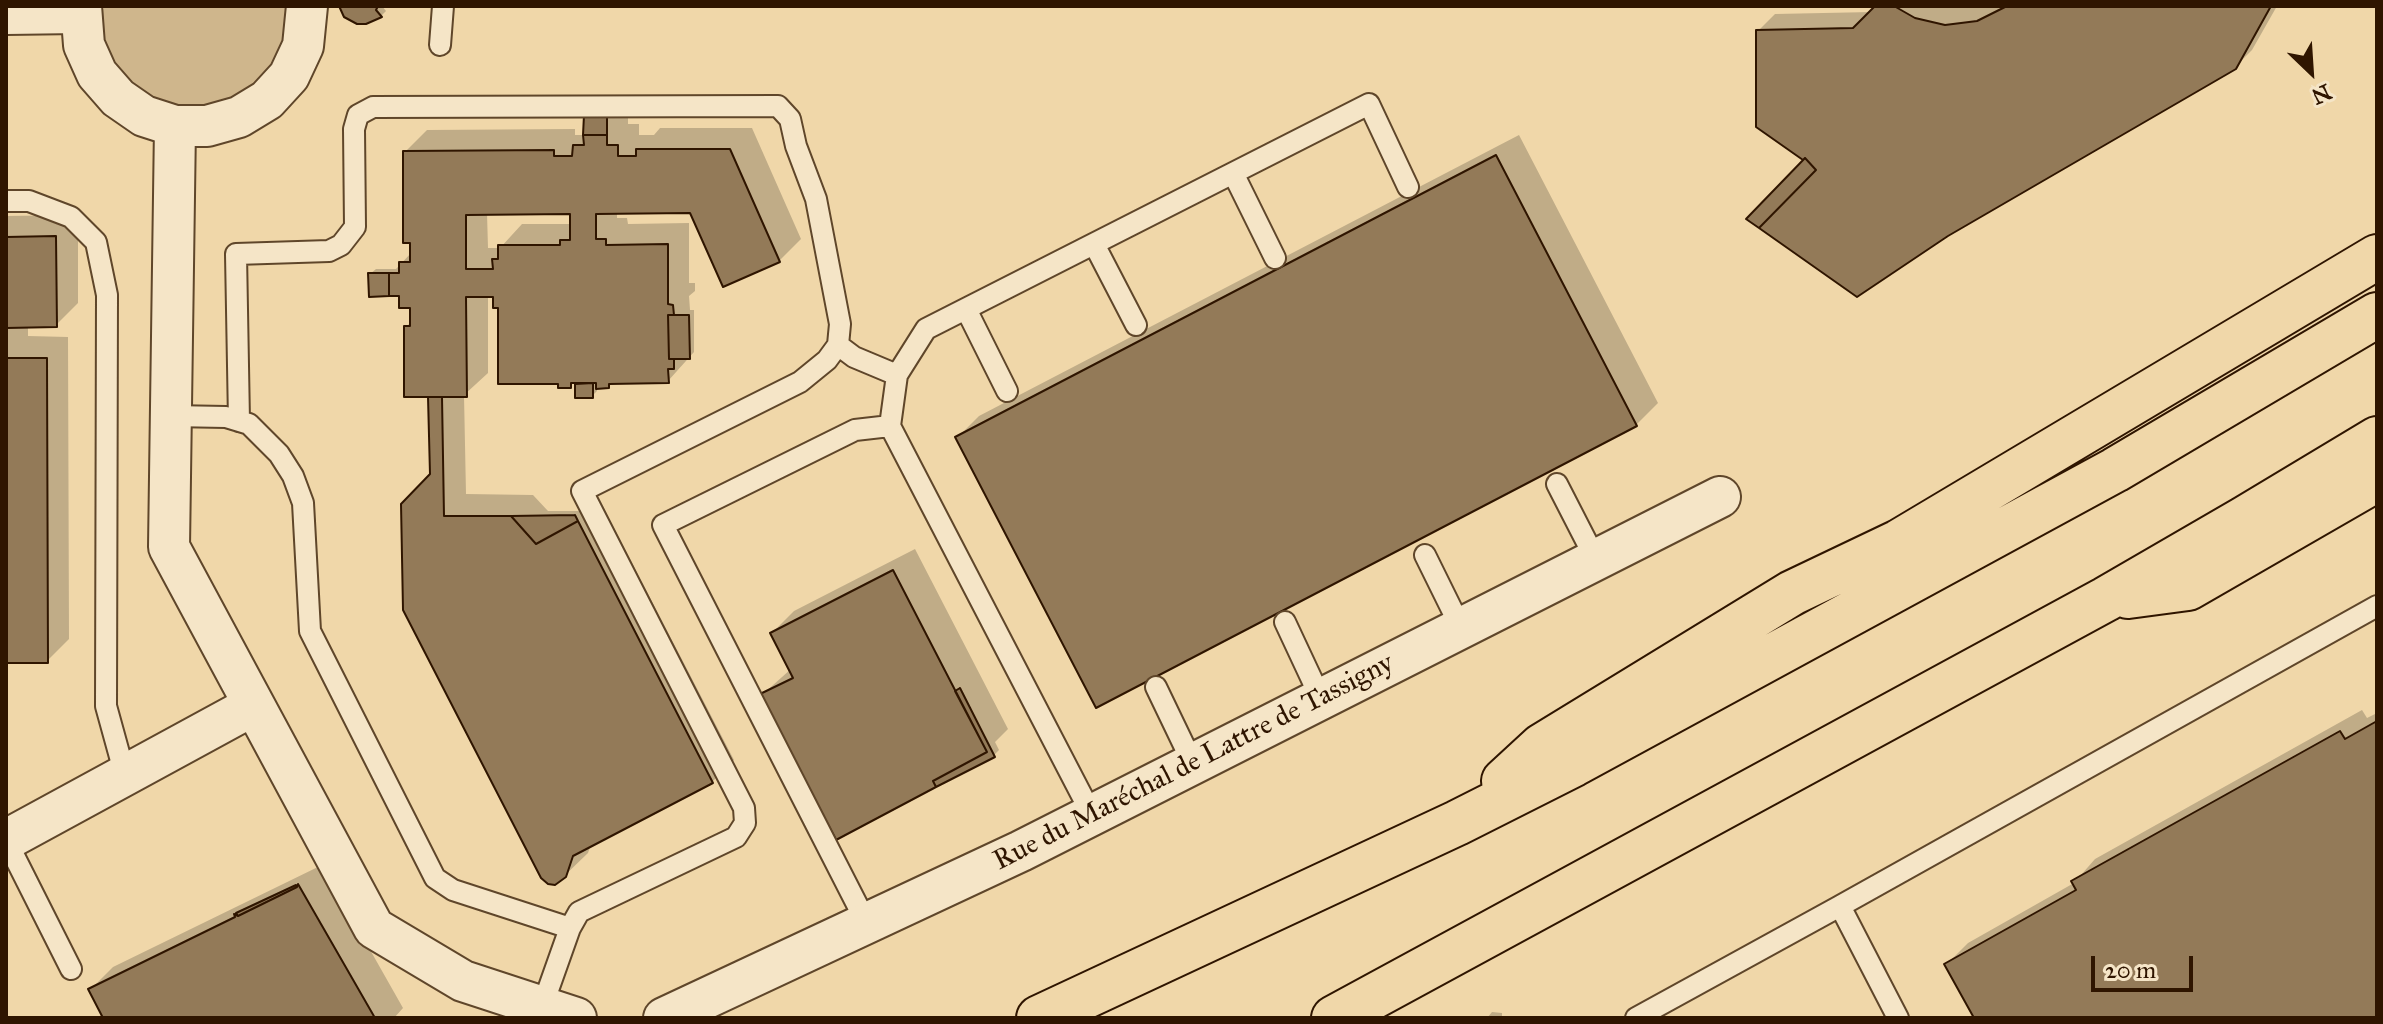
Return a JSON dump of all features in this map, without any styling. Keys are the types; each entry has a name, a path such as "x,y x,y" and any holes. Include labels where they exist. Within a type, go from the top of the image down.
{"highway":[{"path":"1457,823 1542,746 1792,593 1899,542 2377,257"},
{"path":"1039,1018 1457,823 1657,720 2115,470 2377,315"},
{"path":"1334,1018 2106,599 2377,439"},
{"path":"2106,599 2188,588 2377,479"}],"street":[{"path":"6,14 80,10 84,45 97,74 118,98 144,116 175,126 207,126 239,117 267,100 289,76 303,46 307,6"},
{"path":"175,126 169,547 374,928 463,981 559,1013"},
{"name":"Rue du Maréchal de Lattre de Tassigny","path":"664,1018 1021,851 1720,497"},
{"path":"6,840 254,705"}],"lane":[{"path":"440,45 443,6"},
{"path":"1092,815 890,426 897,375 926,329 1369,104 1408,187"},
{"path":"239,421 236,254 329,251 341,245 355,227 354,129 358,115 373,107 778,106 790,119 796,146 816,199 840,324 838,345 827,360 800,382 582,491 744,808 745,823 736,837 579,912 570,928 559,1013"},
{"path":"1233,173 1275,258"},
{"path":"6,201 29,201 71,217 96,242 107,295 106,706 125,775"},
{"path":"1094,244 1136,325"},
{"path":"966,309 1007,391"},
{"path":"838,345 854,357 897,375"},
{"path":"171,416 226,417 249,424 279,454 293,476 303,503 310,631 435,878 453,890 570,928"},
{"path":"866,922 663,525 855,430 890,426"},
{"path":"1557,484 1596,560"},
{"path":"1425,555 1461,628"},
{"path":"1636,1018 2377,606"},
{"path":"1285,622 1321,699"},
{"path":"1156,687 1193,764"},
{"path":"6,840 71,969"},
{"path":"1840,906 1898,1018"}],"shaded area":[{"path":"104,6 285,6 285,39 275,67 233,107 171,112 120,78 105,50 101,19"}],"building":[{"path":"339,6 378,6 376,10 382,17 366,24 357,24 344,17"},
{"path":"1875,6 1894,6 1915,18 1945,25 1977,21 2007,6 2271,6 2236,69 1948,236 1857,297 1759,228 1816,170 1805,158 1803,160 1756,127 1756,30 1853,28"},
{"path":"584,115 607,115 607,135 583,135"},
{"path":"583,135 607,135 607,145 618,145 618,156 636,156 636,149 730,149 780,262 723,287 690,213 596,214 596,239 606,239 606,245 668,244 668,304 673,305 674,315 668,315 669,359 674,359 674,369 668,369 669,383 609,384 609,388 596,389 596,383 571,383 571,388 558,388 558,384 498,384 498,308 493,308 493,297 466,297 467,397 404,397 404,326 410,326 410,308 399,308 399,296 389,296 389,273 399,273 399,262 410,262 410,243 403,243 403,151 554,150 554,156 572,156 573,145 584,145","holes":["570,214 570,240 560,240 560,245 498,245 498,259 492,259 493,269 466,269 466,215"]},
{"path":"1496,155 1637,426 1096,708 955,437"},
{"path":"1805,158 1816,170 1759,228 1746,219"},
{"path":"56,236 57,327 6,328 6,237"},
{"path":"368,273 389,273 389,296 369,297"},
{"path":"668,315 689,315 690,359 669,359"},
{"path":"6,328 7,358 47,358 48,663 6,663"},
{"path":"593,383 593,398 575,398 575,384"},
{"path":"428,397 442,397 444,516 511,516 536,544 578,521 713,783 573,856 566,877 555,885 541,878 403,610 401,504 430,474"},
{"path":"575,515 578,521 536,544 511,516"},
{"path":"893,570 987,752 933,781 936,787 836,840 760,694 793,678 770,633"},
{"path":"960,688 995,757 936,787 933,781 987,752 955,691"},
{"path":"2377,721 2377,1018 1974,1018 1944,964 2076,890 2071,881 2340,731 2345,739"},
{"path":"298,884 375,1018 103,1018 88,989"},
{"path":"296,885 238,916 236,913"}]}
